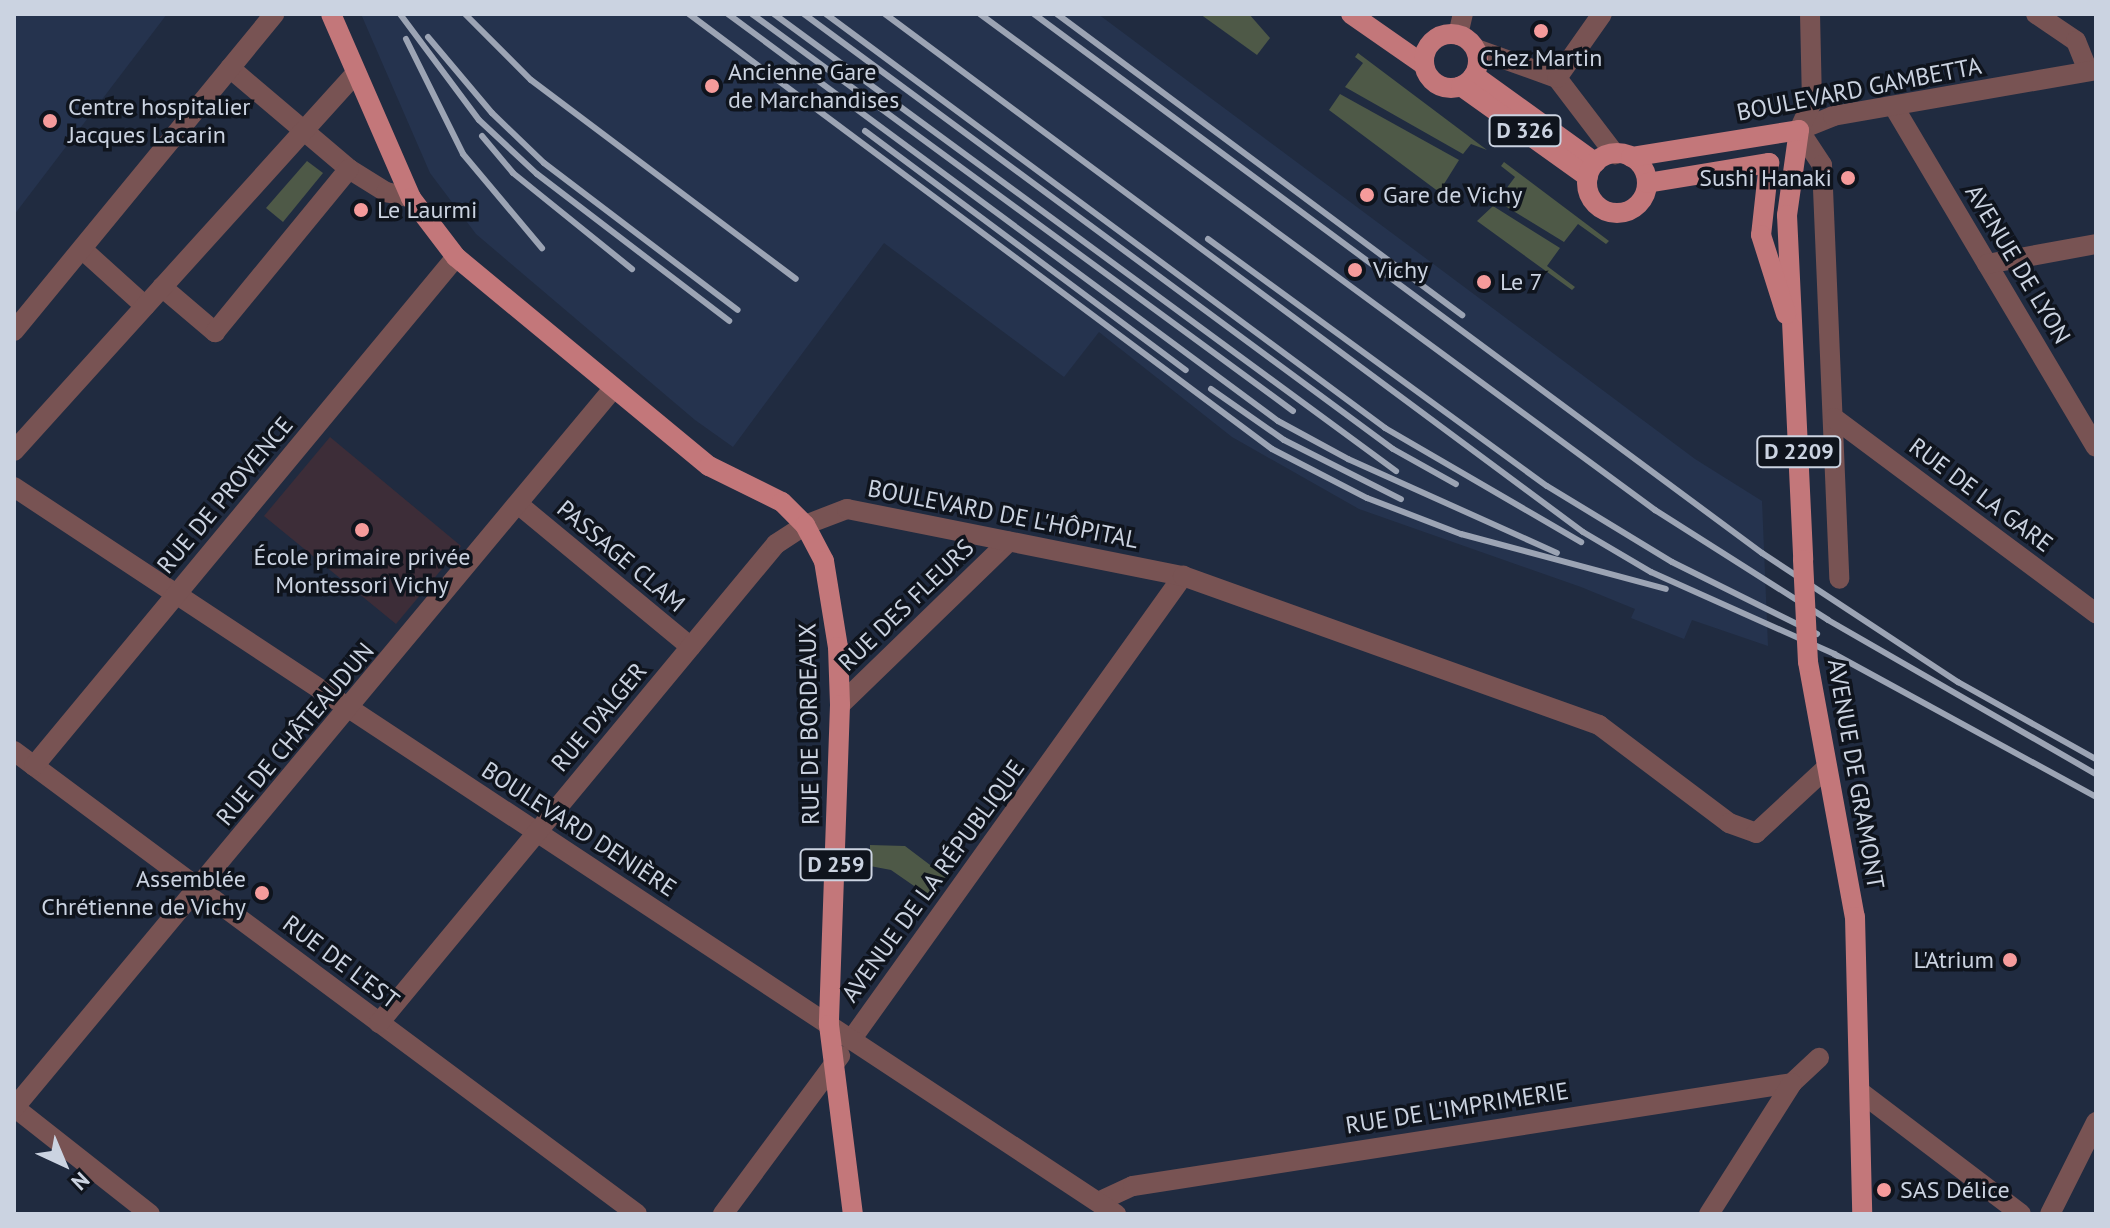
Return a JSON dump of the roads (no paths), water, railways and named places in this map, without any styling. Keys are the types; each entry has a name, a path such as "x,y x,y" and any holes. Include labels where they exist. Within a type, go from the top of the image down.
{"main road":[{"path":"331,14 411,198 456,257 612,390 709,466 782,502 805,525"},
{"path":"1351,14 1391,43 1424,65 1437,84 1468,80 1476,49 1458,35 1433,41 1391,43"},
{"path":"1424,65 1433,41"},
{"name":"D 326","path":"1468,80 1607,163"},
{"path":"1647,183 1640,202 1616,213 1593,201 1607,163 1647,183 1769,163 1799,130"},
{"name":"BOULEVARD GAMBETTA","path":"1607,163 1799,130"},
{"name":"AVENUE DE GRAMONT","path":"1799,130 1787,215 1796,344 1808,662 1825,769 1848,858 1855,917 1863,1094 1859,1130 1862,1214"},
{"name":"AVENUE DE GRAMONT","path":"1769,163 1761,235 1796,344"},
{"name":"RUE DE BORDEAUX","path":"805,525 828,570 840,705 829,1025 853,1214"}],"street":[{"path":"14,331 274,14"},
{"path":"1458,35 1463,14"},
{"path":"1557,78 1602,14"},
{"name":"AVENUE DE GRAMONT","path":"1799,130 1812,102 1810,14"},
{"path":"2036,14 2076,41 2092,71"},
{"path":"1476,49 1557,78 1607,163"},
{"path":"230,68 349,169 386,192 411,198"},
{"name":"BOULEVARD GAMBETTA","path":"1799,130 1833,116 2092,71"},
{"path":"14,451 356,73"},
{"name":"AVENUE DE LYON","path":"1894,107 1987,264 2089,421 2096,447"},
{"path":"1799,130 1822,165 1839,579"},
{"path":"162,287 215,332 349,169"},
{"path":"1987,264 2096,244"},
{"path":"82,249 145,306"},
{"name":"RUE DE PROVENCE","path":"34,766 456,257"},
{"name":"RUE DE CHÂTEAUDUN","path":"14,1107 350,709 612,390"},
{"name":"RUE DE LA GARE","path":"1834,418 2096,613"},
{"name":"BOULEVARD DENIÈRE","path":"14,487 1116,1214"},
{"name":"PASSAGE CLAM","path":"518,504 691,647"},
{"name":"BOULEVARD DE L'HÔPITAL","path":"805,525 847,509 1183,576 1599,725 1729,823 1756,833 1825,769"},
{"name":"RUE D'ALGER","path":"379,1023 776,544 805,525"},
{"name":"RUE DES FLEURS","path":"840,705 1009,541"},
{"name":"AVENUE DE LA RÉPUBLIQUE","path":"723,1214 833,1066 1183,576"},
{"name":"RUE DE L'EST","path":"14,751 637,1214"},
{"path":"1709,1214 1792,1083 1819,1058"},
{"name":"RUE DE L'IMPRIMERIE","path":"1098,1202 1133,1186 1792,1083"},
{"path":"1863,1094 2021,1214"},
{"path":"14,1107 150,1214"},
{"path":"2050,1214 2096,1122"}],"railway":[{"path":"400,14 479,120 537,174 729,321"},
{"path":"465,14 531,80 796,279"},
{"path":"689,14 1272,449 1367,498 1461,534 1666,589"},
{"path":"728,14 1278,421 1348,459 1557,553"},
{"path":"752,14 1293,411"},
{"path":"774,14 1396,471"},
{"path":"804,14 1393,449 1456,484"},
{"path":"826,14 1385,428 1581,542"},
{"path":"885,14 1583,532 1651,572 1834,654 2096,797"},
{"path":"980,14 1655,510 1828,620 2096,774"},
{"path":"1034,14 1762,553 1958,682 2096,759"},
{"path":"1057,14 1462,315"},
{"path":"428,37 492,113 544,163 738,310"},
{"path":"406,39 463,154 542,248"},
{"path":"865,131 1186,370"},
{"path":"482,136 513,173 632,269"},
{"path":"1208,239 1547,486 1672,562 1817,634"},
{"path":"1211,389 1284,440 1401,499"}],"place":[{"name":"Chez Martin","path":"1541,31"},
{"name":"Ancienne Gare de Marchandises","path":"712,86"},
{"name":"Centre hospitalier Jacques Lacarin","path":"50,121"},
{"name":"Sushi Hanaki","path":"1848,178"},
{"name":"Gare de Vichy","path":"1367,195"},
{"name":"Le Laurmi","path":"361,210"},
{"name":"Vichy","path":"1355,270"},
{"name":"Le 7","path":"1484,282"},
{"name":"École primaire privée Montessori Vichy","path":"362,530"},
{"name":"Assemblée Chrétienne de Vichy","path":"262,893"},
{"name":"L'Atrium","path":"2010,960"},
{"name":"SAS Délice","path":"1884,1190"}]}
